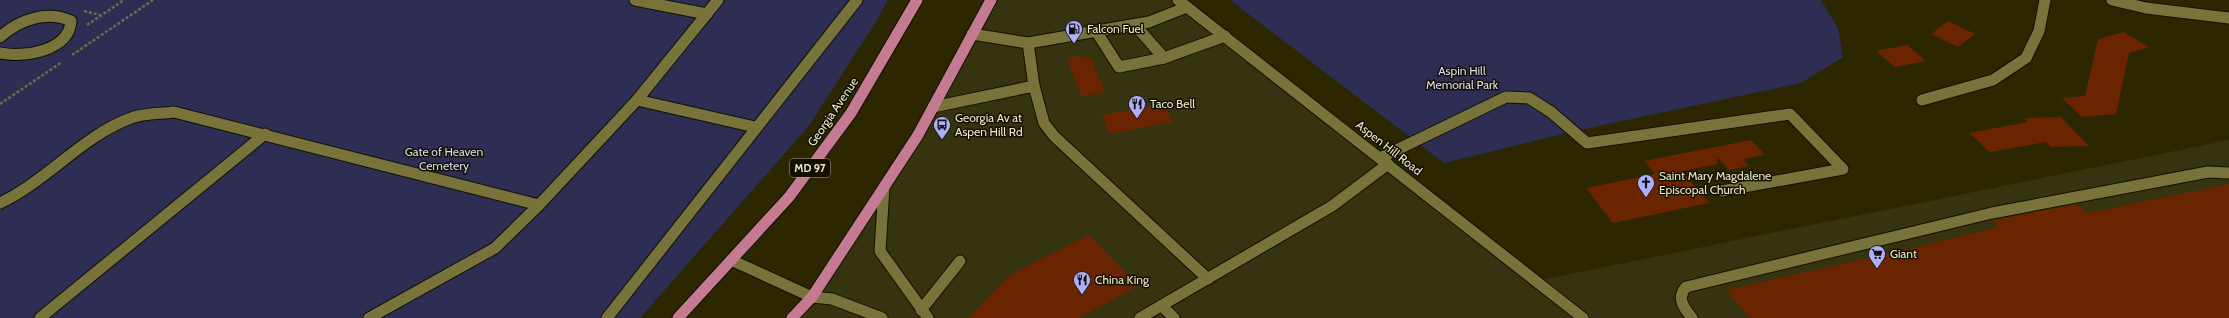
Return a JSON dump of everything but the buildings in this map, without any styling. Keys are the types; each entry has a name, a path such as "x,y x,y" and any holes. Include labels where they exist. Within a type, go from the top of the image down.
{"main road":[{"name":"Georgia Avenue","path":"678,318 789,197 851,114 917,0"},
{"path":"792,318 812,297 918,135 991,0"}],"street":[{"path":"635,0 707,14"},
{"path":"369,318 495,248 539,205 637,100 718,0"},
{"path":"606,318 755,127 857,0"},
{"name":"Aspen Hill Road","path":"1178,0 1583,318"},
{"path":"1922,100 1992,80 2026,58 2039,31 2045,0"},
{"path":"2112,0 2146,8 2229,18"},
{"path":"972,34 1028,43 1136,25 1149,22 1187,7"},
{"path":"0,37 21,23 46,16 57,16 71,21 72,26 70,32 53,45 41,50 15,56 2,55"},
{"path":"1136,25 1164,58"},
{"path":"1096,31 1119,67 1164,58 1225,36"},
{"path":"1028,43 1034,86 1044,123 1054,136 1208,279"},
{"path":"933,107 1034,86"},
{"path":"1140,318 1332,206 1384,161 1506,97 1529,98 1552,112 1588,143 1790,114 1843,169 1722,191"},
{"path":"637,100 755,127"},
{"path":"0,203 17,195 105,129 133,117 174,112 539,205"},
{"path":"40,318 265,134"},
{"path":"1692,318 1682,307 1680,299 1682,291 1686,287 1992,213 2208,172 2229,173"},
{"path":"884,187 880,251 925,314 960,262"},
{"path":"731,260 812,297 832,299 882,318"},
{"path":"1162,306 1174,318"}],"path":[{"path":"70,32 84,26 124,0"},
{"path":"70,56 153,0"},
{"path":"0,104 64,61"}],"shaded area":[{"path":"991,0 1178,0 1536,281 2229,140 2229,318 792,318 918,135"}],"green space":[{"name":"Gate of Heaven Cemetery","path":"0,0 888,0 874,25 808,127 640,318 0,318"},
{"name":"Aspin Hill Memorial Park","path":"1230,0 1821,0 1838,28 1843,57 1801,83 1575,131 1444,163"}],"place":[{"name":"Falcon Fuel","path":"1074,44"},
{"name":"Taco Bell","path":"1137,119"},
{"name":"Georgia Av at Aspen Hill Rd","path":"942,140"},
{"name":"Saint Mary Magdalene Episcopal Church","path":"1646,198"},
{"name":"Giant","path":"1877,269"},
{"name":"China King","path":"1082,295"}]}
